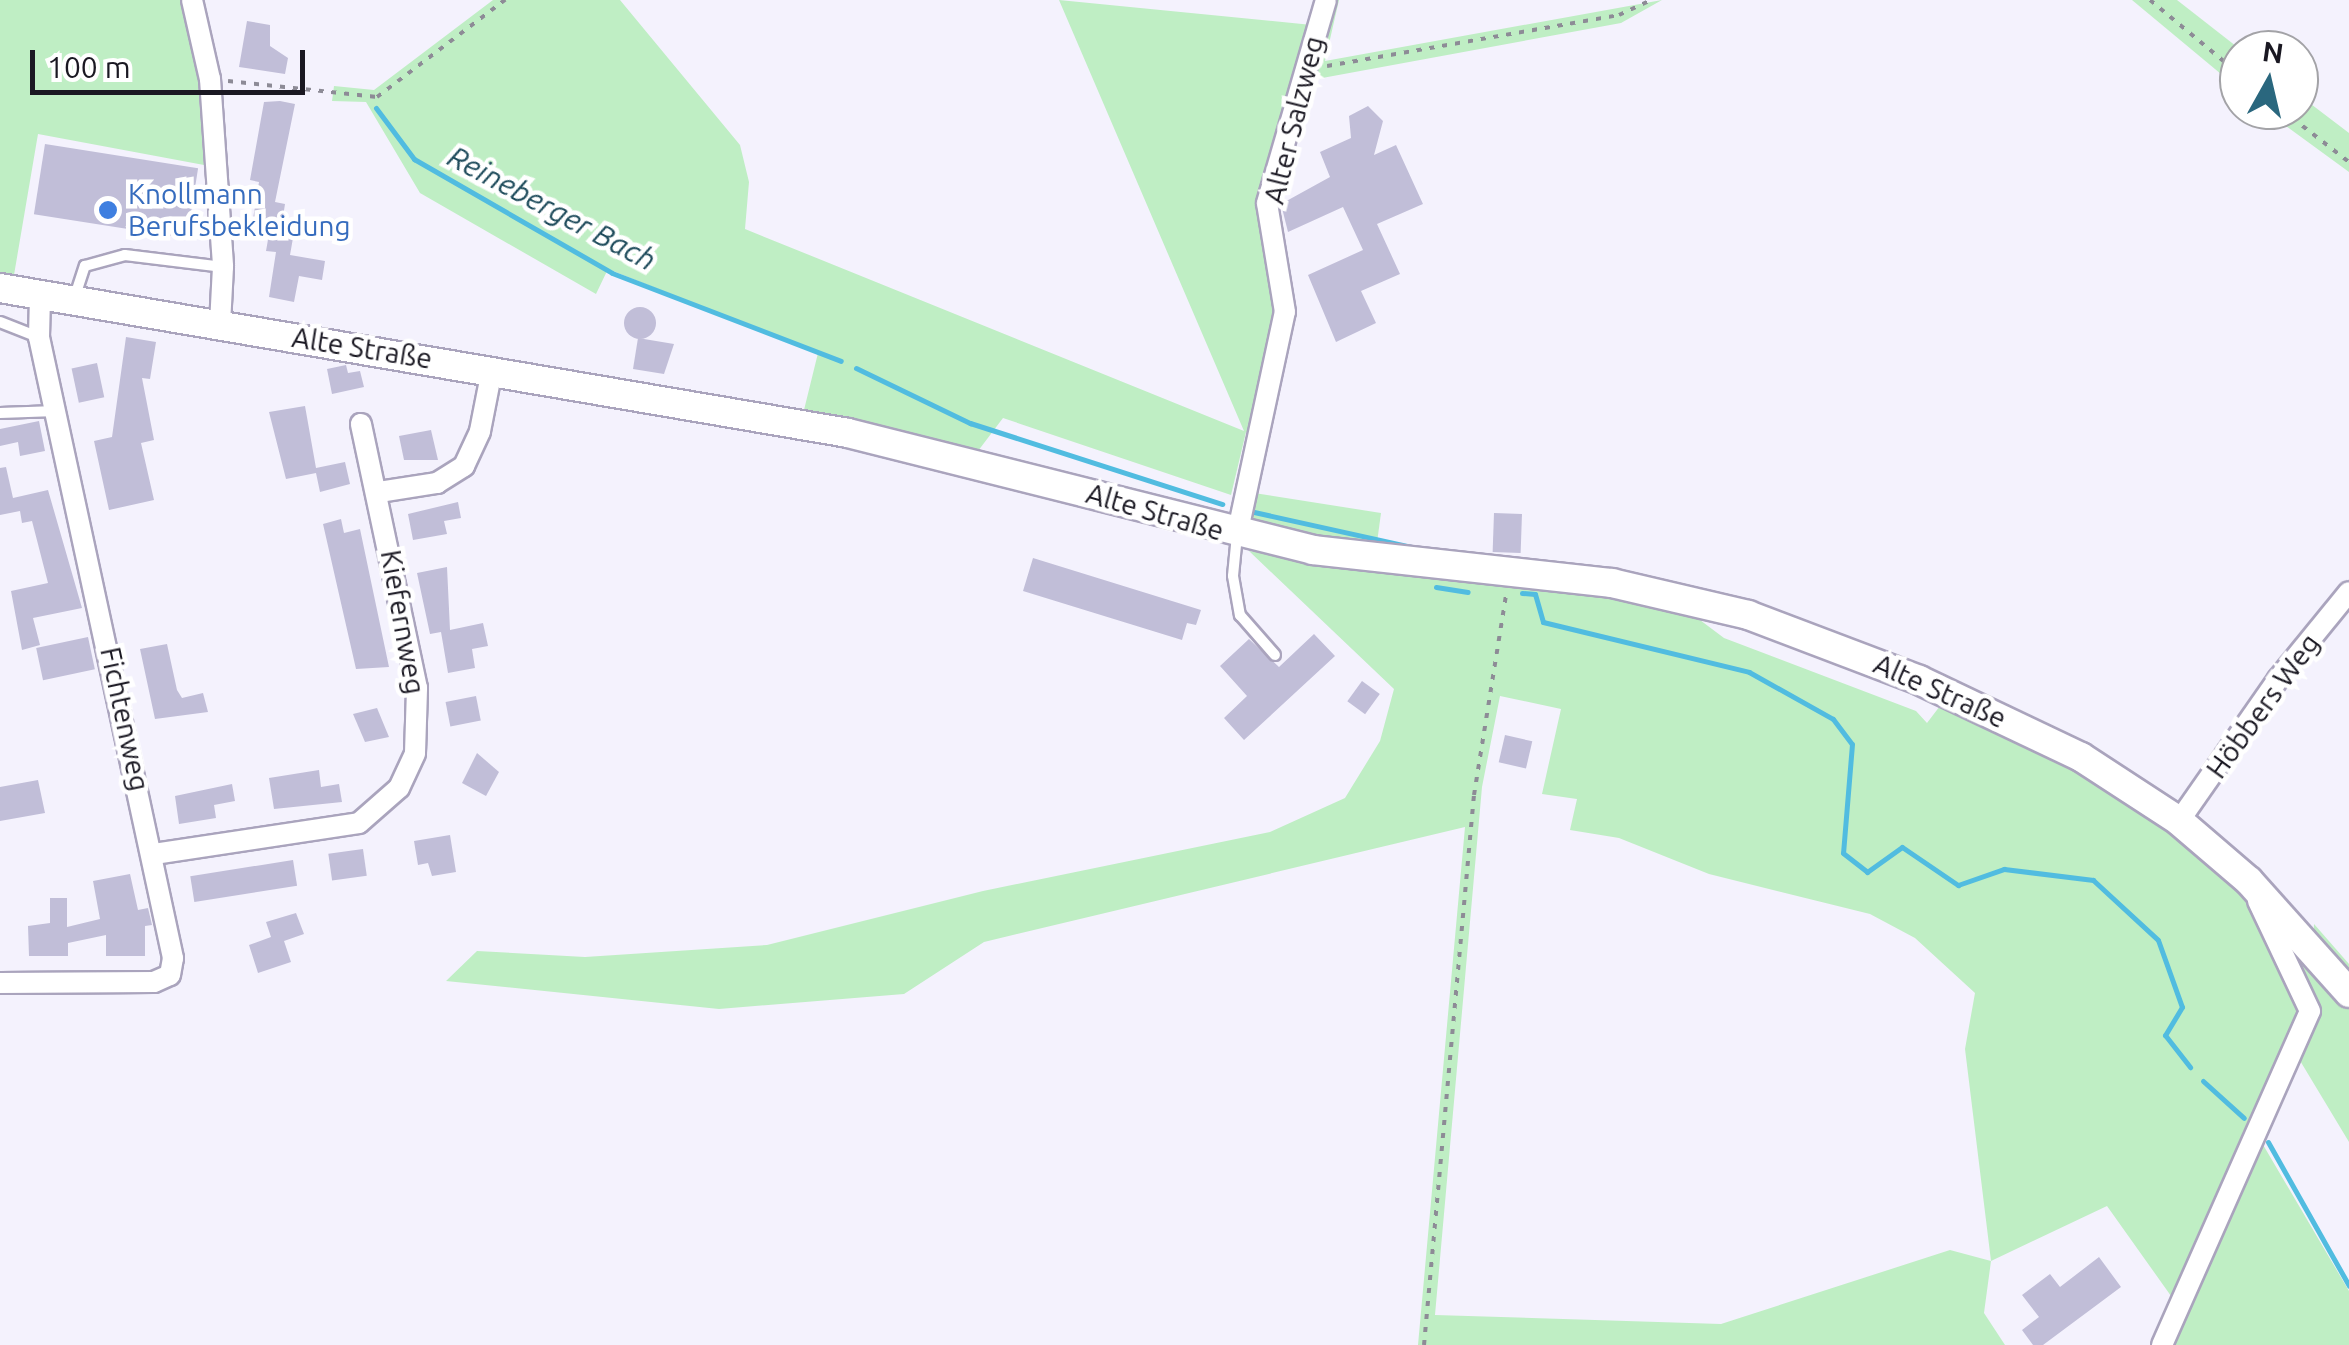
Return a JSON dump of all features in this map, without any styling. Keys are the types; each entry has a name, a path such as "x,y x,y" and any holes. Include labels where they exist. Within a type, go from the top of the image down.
{"main road":[{"name":"Alte Straße","path":"0,289 492,370 932,451 1237,536 1376,560 1680,596 1834,645 2081,757 2179,821 2249,882 2349,993"}],"street":[{"path":"192,0 210,79 223,267 220,325"},
{"name":"Alter Salzweg","path":"1237,536 1285,312 1267,203 1326,0"},
{"name":"Fichtenweg","path":"0,983 154,982 170,976 172,929 39,337 40,295"},
{"path":"379,492 437,484 464,466 480,431 492,370"},
{"name":"Kiefernweg","path":"154,854 359,823 399,788 415,753 417,688 379,492 360,424"},
{"name":"Höbbers Weg","path":"2179,821 2278,680 2349,592"},
{"name":"Alte Straße","path":"2166,1337 2310,1011 2249,882"}],"lane":[{"path":"74,300 85,266 125,255 223,267"},
{"path":"0,322 39,337"},
{"path":"0,413 57,411"},
{"path":"1237,536 1233,576 1240,614 1275,655"}],"path":[{"path":"210,79 377,97 504,0"},
{"path":"1303,71 1619,16 1652,0"},
{"path":"2150,0 2219,57"},
{"path":"2308,130 2349,162"},
{"path":"1424,1345 1474,795 1509,573"}],"green space":[{"path":"0,0 184,0 194,25 204,165 38,134 14,275 0,272"},
{"path":"493,0 620,0 740,145 749,182 745,229 1244,431 1059,0 1312,25 1320,0 1339,0 1325,61 1662,0 1621,23 1295,83 1263,188 1274,321 1253,432 1246,432 1231,495 1003,418 978,451 803,414 818,353 608,269 596,294 420,193 366,102 332,101 334,86 374,90"},
{"path":"2132,0 2177,0 2219,33 2219,72"},
{"path":"2319,110 2349,133 2349,172 2291,130 2319,130"},
{"path":"1254,493 1381,513 1376,550 1247,524"},
{"path":"1249,551 1497,584 1501,564 1688,611 1724,638 1916,711 1927,723 1943,702 2107,784 2171,829 2313,956 2314,924 2349,964 2349,1142 2299,1059 2262,1143 2349,1291 2349,1345 2155,1345 2176,1303 2107,1206 1991,1261 1984,1313 2005,1345 1418,1345 1465,827 984,942 904,994 719,1009 446,981 477,951 585,957 767,945 983,891 1270,832 1345,798 1380,741 1394,689","holes":["1500,696 1561,709 1542,794 1577,799 1570,830 1619,838 1709,874 1870,914 1915,938 1975,993 1965,1049 1991,1261 1950,1250 1721,1324 1435,1315 1482,787"]}],"building":[{"path":"247,21 270,25 270,46 288,58 285,74 239,67"},
{"path":"264,102 295,104 275,202 285,204 280,236 293,238 290,255 325,261 322,280 299,276 294,302 269,297 276,252 266,251 269,234 251,231 259,182 250,180"},
{"path":"1368,106 1383,121 1374,155 1396,145 1423,204 1377,224 1400,274 1361,291 1376,323 1336,342 1308,275 1363,250 1343,207 1288,232 1281,204 1330,177 1320,152 1351,138 1349,116"},
{"path":"45,144 198,168 187,238 34,214"},
{"path":"640,307 651,312 656,323 651,334 640,339 629,334 624,323 629,312"},
{"path":"126,337 156,342 150,379 142,378 154,440 141,443 154,500 109,510 94,441 112,437"},
{"path":"638,338 674,344 664,374 633,369"},
{"path":"97,363 104,397 79,403 72,368"},
{"path":"346,365 348,373 360,371 364,387 332,394 327,369"},
{"path":"305,406 316,468 345,462 350,484 320,492 316,473 286,479 269,412"},
{"path":"39,421 45,451 20,456 18,442 0,446 0,429"},
{"path":"431,430 438,460 404,460 399,436"},
{"path":"6,467 13,498 48,490 82,608 33,618 40,645 22,650 11,591 48,583 32,521 22,523 20,511 0,515 0,468"},
{"path":"458,502 461,518 444,521 447,534 413,540 408,514"},
{"path":"1494,513 1522,514 1521,553 1493,552"},
{"path":"341,519 344,533 360,529 389,667 356,669 323,524"},
{"path":"1033,558 1201,610 1196,625 1187,623 1182,640 1023,591"},
{"path":"447,567 450,630 483,623 488,646 472,649 475,668 448,673 441,632 430,634 417,573"},
{"path":"1314,634 1335,656 1244,740 1224,718 1247,696 1220,666 1249,639 1279,667"},
{"path":"88,637 95,669 43,680 36,648"},
{"path":"167,644 177,690 182,698 203,693 208,712 155,719 140,649"},
{"path":"1362,681 1380,694 1365,714 1347,701"},
{"path":"476,696 481,721 450,726 446,702"},
{"path":"377,708 389,737 365,742 353,714"},
{"path":"1505,735 1532,741 1526,769 1499,762"},
{"path":"477,753 499,772 486,796 462,783"},
{"path":"319,770 321,787 339,784 342,802 274,809 269,778"},
{"path":"38,780 45,813 0,821 0,787"},
{"path":"232,784 235,801 214,805 216,818 179,824 175,796"},
{"path":"450,835 456,872 432,876 428,863 418,865 414,841"},
{"path":"363,849 367,876 332,881 328,854"},
{"path":"293,860 297,886 194,902 190,876"},
{"path":"130,874 138,910 148,908 152,925 145,926 145,956 106,956 106,935 68,943 68,956 29,956 28,926 50,923 50,898 67,898 67,927 100,919 93,881"},
{"path":"296,913 304,934 284,941 291,962 258,973 249,945 271,937 266,922"},
{"path":"2099,1257 2121,1287 2043,1345 2033,1345 2022,1330 2039,1317 2022,1295 2050,1274 2060,1287"}],"waterway":[{"name":"Reineberger Bach","path":"376,108 414,159 612,273 841,361"},
{"name":"Reineberger Bach","path":"856,368 970,423 1222,504"},
{"name":"Reineberger Bach","path":"1254,512 1417,548"},
{"name":"Reineberger Bach","path":"1436,587 1468,592"},
{"name":"Reineberger Bach","path":"1522,593 1535,594 1543,622 1749,672 1833,719 1852,744 1843,853 1867,872 1902,847 1958,885 2004,869 2093,880 2158,940 2182,1007 2165,1035 2190,1067"},
{"name":"Reineberger Bach","path":"2203,1081 2244,1118"},
{"name":"Reineberger Bach","path":"2268,1142 2349,1286"}],"place":[{"name":"Knollmann Berufsbekleidung","path":"108,210"}]}
